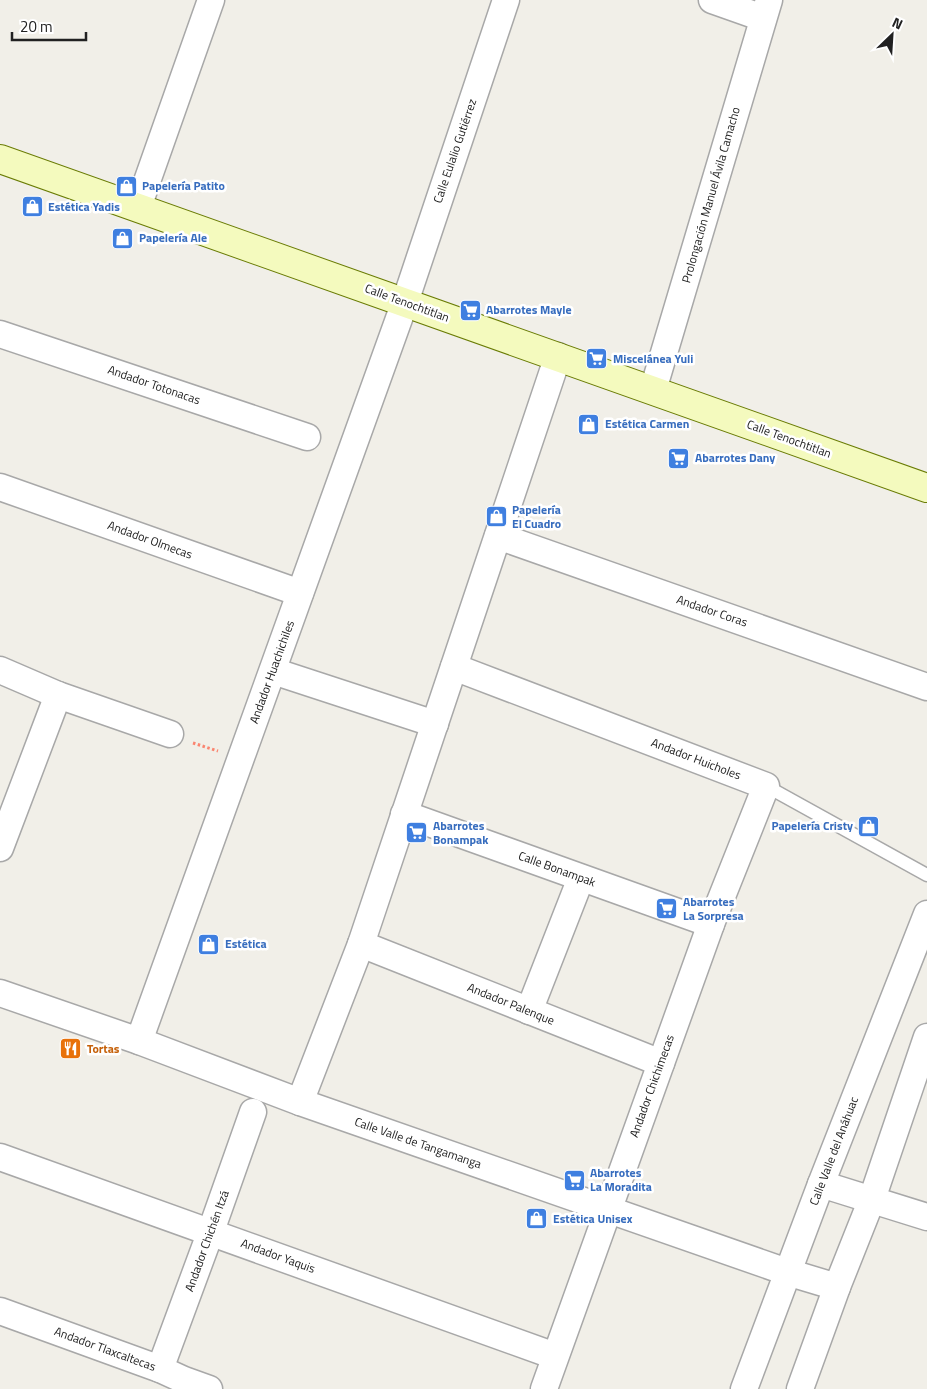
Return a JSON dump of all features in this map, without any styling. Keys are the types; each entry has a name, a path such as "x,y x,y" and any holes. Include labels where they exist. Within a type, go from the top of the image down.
{"street":[{"path":"138,208 211,0"},
{"name":"Calle Eulalio Gutiérrez","path":"405,302 506,0"},
{"path":"712,0 766,9"},
{"name":"Prolongación Manuel Ávila Camacho","path":"653,390 766,9"},
{"name":"Calle Tenochtitlan","path":"0,159 927,488"},
{"name":"Andador Huachichiles","path":"139,1041 405,302"},
{"name":"Andador Totonacas","path":"0,334 307,437"},
{"path":"300,1102 361,944 558,356"},
{"name":"Andador Olmecas","path":"0,487 300,593"},
{"name":"Andador Coras","path":"498,536 927,687"},
{"name":"Andador Huicholes","path":"454,667 766,786"},
{"path":"0,670 58,695 170,734"},
{"path":"273,671 435,724"},
{"path":"0,848 58,695"},
{"name":"Andador Chichimecas","path":"544,1389 711,924 766,786"},
{"name":"Calle Bonampak","path":"404,814 711,924"},
{"path":"529,1011 582,878"},
{"name":"Calle Valle del Anáhuac","path":"744,1389 787,1272 927,914"},
{"name":"Andador Palenque","path":"361,944 661,1063"},
{"name":"Calle Valle de Tangamanga","path":"0,993 139,1041 300,1102 787,1272 837,1287"},
{"path":"800,1389 837,1287 872,1199 927,1037"},
{"name":"Andador Chichén Itzá","path":"160,1369 253,1112"},
{"name":"Andador Yaquis","path":"0,1157 555,1356"},
{"path":"821,1184 927,1217"},
{"name":"Andador Tlaxcaltecas","path":"0,1311 160,1369 182,1385 208,1389"}],"lane":[{"name":"Andador Huicholes","path":"766,786 927,875"}],"path":[{"path":"170,734 240,759"}],"place":[{"name":"Papelería Patito","path":"126,186"},
{"name":"Estética Yadis","path":"32,207"},
{"name":"Papelería Ale","path":"123,238"},
{"name":"Abarrotes Mayle","path":"470,310"},
{"name":"Miscelánea Yuli","path":"597,359"},
{"name":"Estética Carmen","path":"589,424"},
{"name":"Abarrotes Dany","path":"679,458"},
{"name":"Papelería El Cuadro","path":"496,517"},
{"name":"Papelería Cristy","path":"869,826"},
{"name":"Abarrotes Bonampak","path":"417,833"},
{"name":"Abarrotes La Sorpresa","path":"667,909"},
{"name":"Estética","path":"209,944"},
{"name":"Tortas","path":"71,1049"},
{"name":"Abarrotes La Moradita","path":"574,1180"},
{"name":"Estética Unisex","path":"537,1219"}]}
